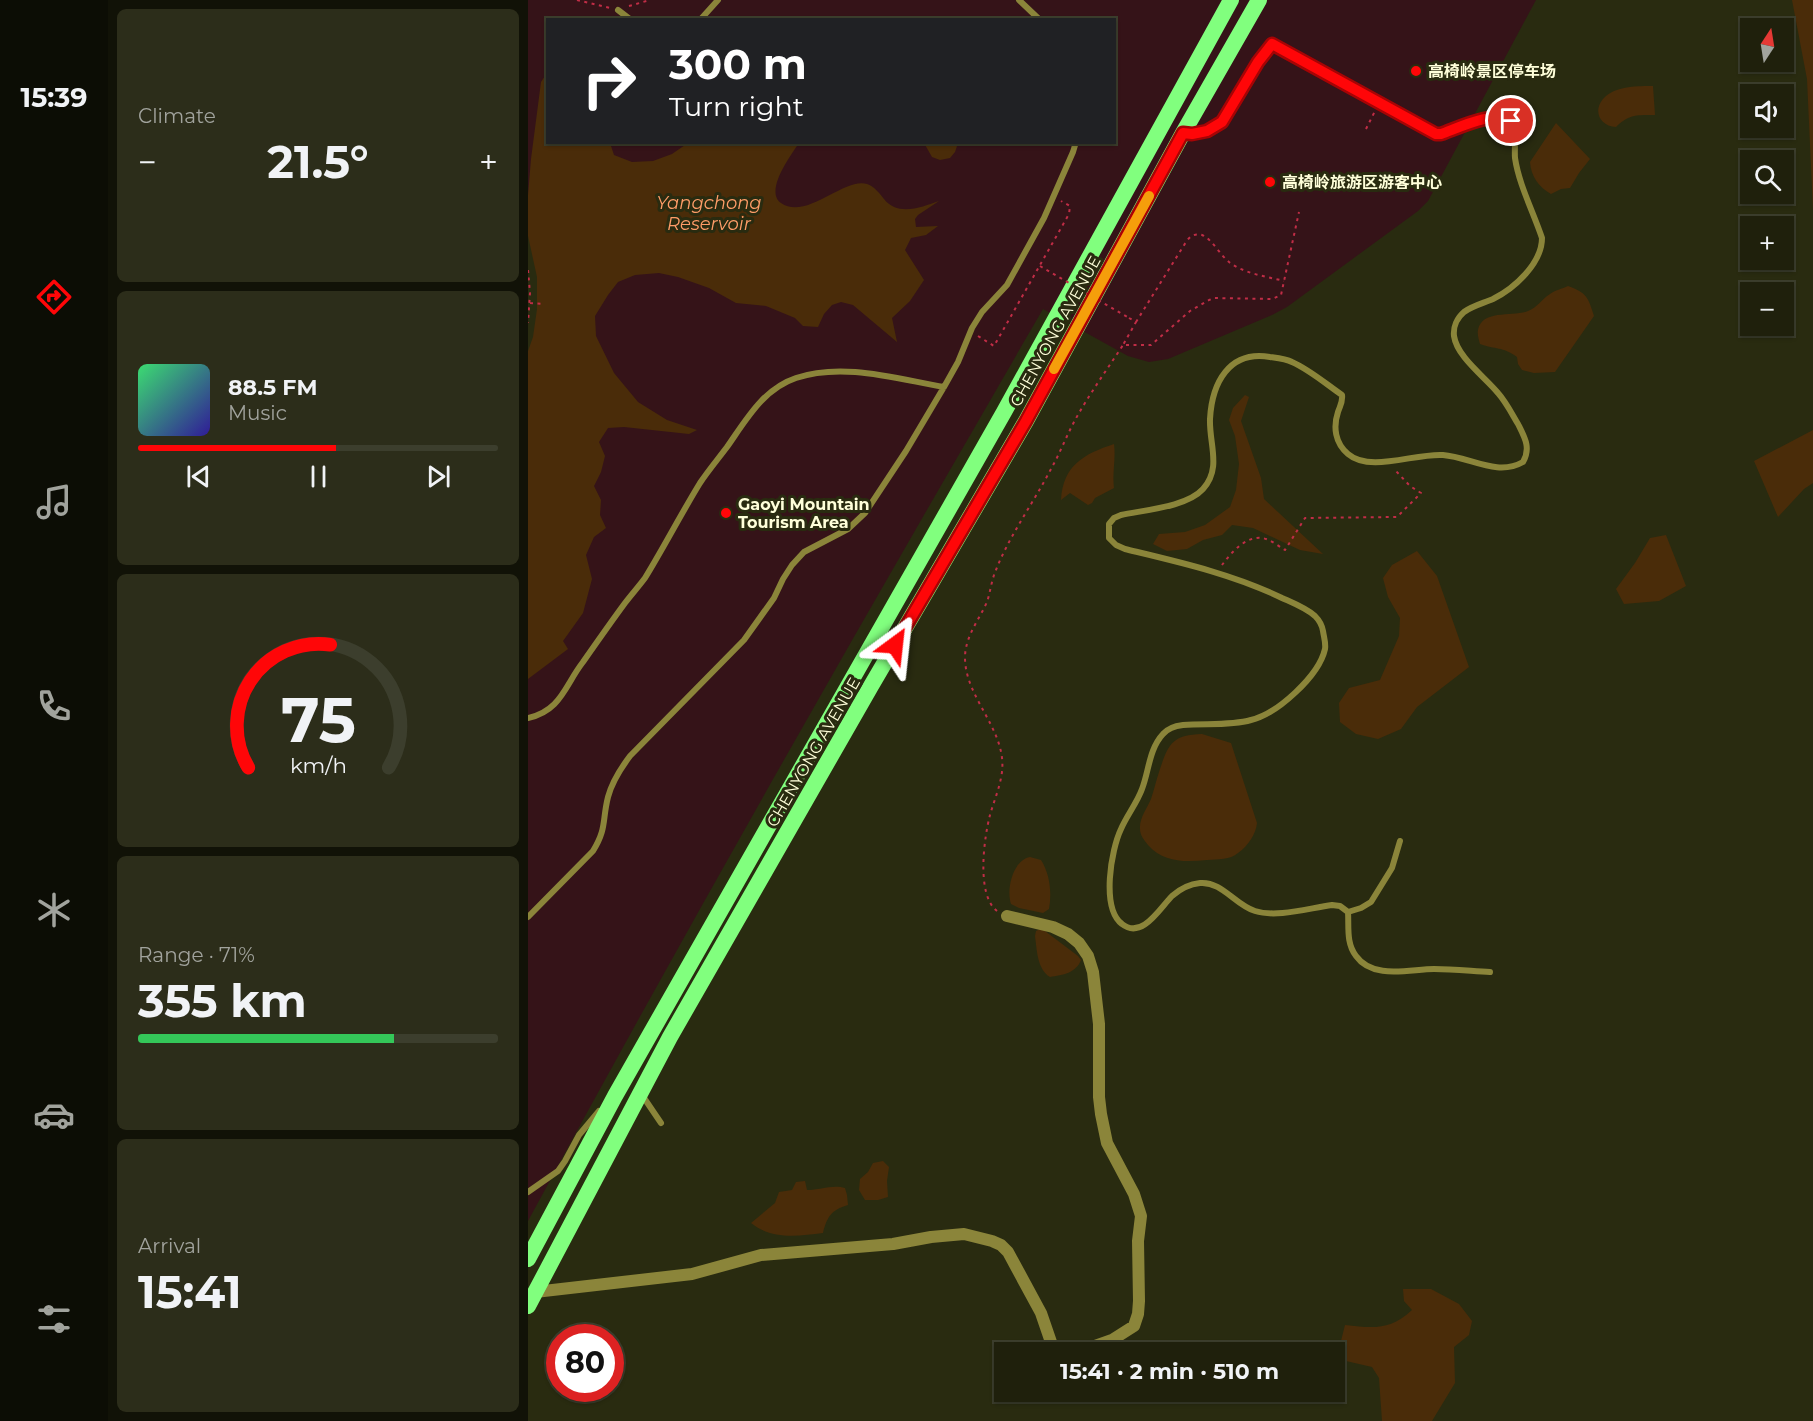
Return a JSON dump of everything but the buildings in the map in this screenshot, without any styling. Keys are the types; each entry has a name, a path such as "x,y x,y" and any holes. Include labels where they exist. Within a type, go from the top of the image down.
{"highway":[{"name":"CHENYONG AVENUE","path":"528,1259 618,1089 1004,412 1231,0"},
{"name":"CHENYONG AVENUE","path":"531,1299 640,1092 871,686 1026,421 1183,133 1259,0"},
{"path":"618,1089 640,1092"}],"street":[{"path":"531,1299 692,1274 761,1255 883,1245 964,1234 992,1240 1008,1251 1041,1313 1052,1344 1060,1351 1082,1351 1112,1340 1134,1326 1139,1301 1138,1241 1141,1216 1134,1194 1107,1143 1101,1114 1099,1024 1093,972 1088,956 1079,943 1068,934 1053,927 1008,916"}],"lane":[{"path":"702,18 718,0"},
{"path":"1018,0 1038,18"},
{"path":"618,10 628,18"},
{"path":"1183,133 1207,131 1222,122 1258,62 1272,44 1436,134 1488,118 1507,118 1514,126 1515,157 1520,180 1542,238 1542,247 1534,264 1510,289 1464,311 1455,324 1454,330 1456,346 1500,395 1526,439 1528,448 1523,462 1515,467 1495,468 1442,455 1371,463 1358,460 1348,455 1340,445 1335,433 1334,423 1343,400 1342,395 1290,360 1258,355 1234,362 1224,373 1217,386 1211,405 1210,422 1213,471 1205,487 1193,498 1180,503 1121,515 1109,524 1109,538 1116,545 1125,549 1247,582 1301,607 1315,616 1322,625 1325,641 1320,661 1310,678 1284,702 1262,716 1240,722 1183,724 1164,731 1158,739 1142,789 1120,830 1112,864 1109,888 1110,905 1121,924 1129,928 1139,928 1149,921 1172,896 1186,886 1202,883 1215,884 1241,905 1256,912 1271,914 1332,905 1340,906 1348,912"},
{"path":"528,917 597,845 604,827 611,787 630,756 744,640 774,598 783,579 798,558 848,529 865,513 906,451 944,387 982,312 1007,285 1044,218 1075,144"},
{"path":"528,718 546,712 563,696 577,669 643,581 702,481 748,416 767,395 781,384 795,378 828,372 850,372 944,387"},
{"path":"1348,912 1371,902 1392,868 1400,841"},
{"path":"1348,912 1349,943 1356,957 1369,967 1402,972 1432,969 1490,972"},
{"path":"528,1192 558,1171 579,1135 618,1089"},
{"path":"640,1092 662,1123"}],"path":[{"path":"1366,129 1379,103"},
{"path":"970,332 994,346 1001,336 1069,214 1070,206 1053,197"},
{"path":"1123,345 1141,347 1151,345 1190,311 1209,300 1272,299 1281,295 1299,212"},
{"path":"1008,916 991,907 984,883 986,836 1003,769 1000,749 994,730 975,695 966,668 965,655 968,640 987,602 994,576 1013,533 1053,466 1073,423 1191,236 1196,234 1205,236 1226,260 1234,265 1250,272 1285,279"},
{"path":"1040,266 1136,322"},
{"path":"528,270 530,303 528,323"},
{"path":"530,303 543,304"},
{"path":"1216,572 1232,552 1252,539 1269,540 1285,550 1305,518 1397,517 1421,493 1399,476 1388,460"}],"shaded area":[{"name":"Gaoyi Mountain Tourism Area","path":"528,0 1536,0 1428,201 1418,211 1287,307 1168,359 1149,362 1128,356 1043,309 654,991 528,1221"}],"water":[{"path":"1792,0 1813,0 1813,210 1807,79"},
{"name":"Yangchong Reservoir","path":"546,74 546,144 610,144 614,155 632,162 653,161 672,154 687,144 798,144 785,164 777,182 777,197 781,203 791,207 802,207 858,184 872,186 896,208 910,209 939,201 915,219 916,227 938,226 926,235 911,238 905,250 924,280 910,301 892,318 897,342 853,305 841,302 832,305 824,314 818,327 803,326 795,318 766,306 736,303 709,288 678,277 659,273 635,275 618,282 595,316 596,336 614,373 638,402 667,420 697,430 689,434 624,427 608,428 599,442 605,456 594,486 601,500 600,515 606,528 594,537 586,555 592,579 583,613 563,641 568,649 528,679 528,195 541,82"},
{"path":"1653,86 1655,115 1634,116 1616,127 1601,120 1599,106 1606,96 1628,87"},
{"path":"1556,123 1590,159 1570,188 1551,194 1536,181 1530,162"},
{"path":"925,144 958,144 950,158 940,160 932,157"},
{"path":"1568,286 1586,296 1594,316 1555,372 1534,373 1522,370 1517,357 1503,350 1480,344 1478,330 1485,319 1528,311 1547,296"},
{"path":"1245,395 1249,397 1241,421 1261,478 1264,499 1323,554 1300,550 1253,528 1232,525 1222,535 1203,540 1187,549 1167,551 1153,544 1159,534 1185,532 1205,525 1230,507 1236,490 1239,464 1235,436 1229,420 1233,408"},
{"path":"1813,430 1813,483 1804,489 1778,517 1754,461"},
{"path":"1114,444 1114,488 1095,498 1088,505 1070,493 1061,500 1066,478 1077,463 1093,452"},
{"path":"1666,535 1686,586 1659,601 1624,604 1616,589 1650,538"},
{"path":"1417,551 1437,576 1469,667 1417,707 1401,729 1378,739 1356,734 1340,722 1339,703 1349,688 1380,680 1399,636 1400,618 1388,597 1383,578 1392,565"},
{"path":"1202,734 1231,743 1257,823 1248,843 1231,857 1199,861 1175,860 1161,855 1148,845 1141,833 1141,821 1168,748 1177,739"},
{"path":"1030,857 1041,860 1048,877 1049,909 1043,913 1011,904 1009,891 1012,876 1019,864"},
{"path":"1040,929 1078,956 1081,960 1076,968 1068,973 1050,977 1046,974 1038,959 1036,947 1036,931"},
{"path":"883,1161 889,1167 888,1197 865,1200 859,1190 860,1179 873,1163"},
{"path":"805,1181 807,1190 845,1188 848,1205 837,1209 831,1215 823,1233 786,1236 768,1232 751,1223 775,1203 779,1192 792,1190 796,1182"},
{"path":"1403,1289 1431,1289 1459,1304 1472,1321 1469,1335 1454,1347 1455,1383 1432,1421 1382,1421 1379,1378 1372,1367 1346,1361 1345,1342 1341,1341 1345,1325 1364,1327 1388,1325 1404,1317 1412,1310 1404,1301"}],"pier":[{"path":"528,236 537,277 537,309 533,337 528,351"}],"slow traffic":[{"path":"1054,369 1149,196"}],"place":[{"name":"高椅岭景区停车场","path":"1416,71"},
{"name":"高椅岭旅游区游客中心","path":"1270,182"},
{"name":"Gaoyi Mountain Tourism Area","path":"726,513"}],"route":[{"path":"895,645 1026,421 1183,133 1207,131 1222,122 1258,62 1272,44 1436,134 1488,118 1507,118 1511,121"}]}
